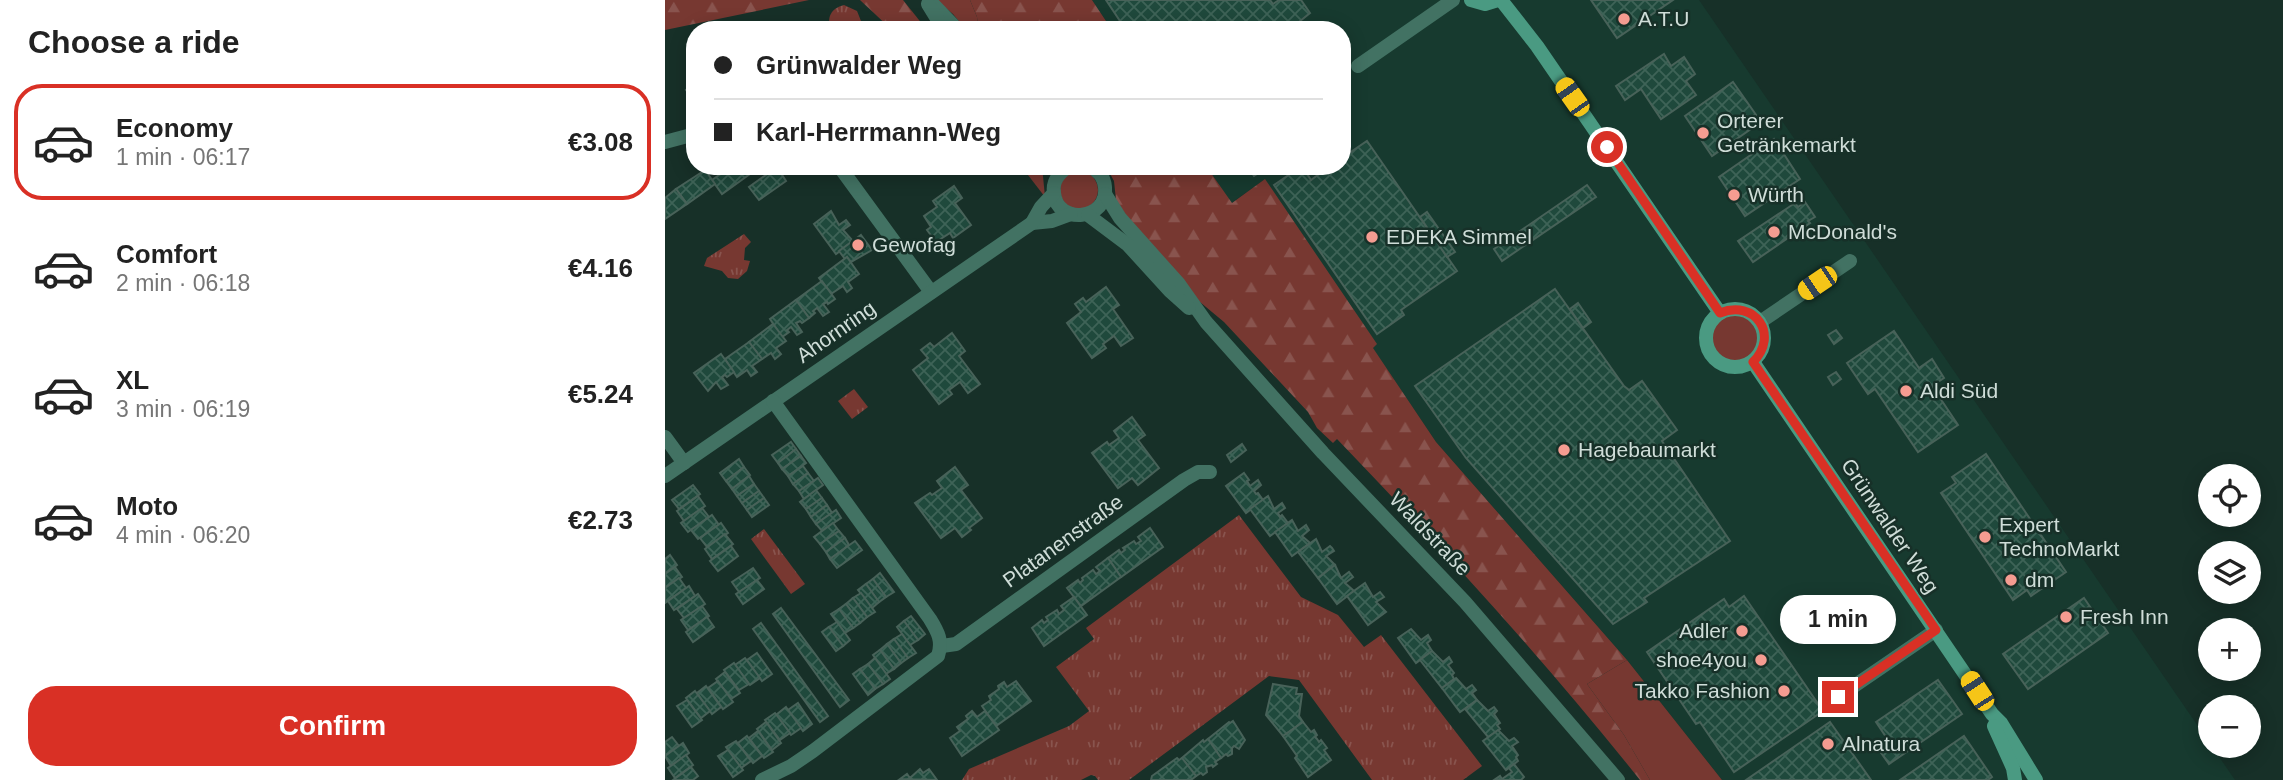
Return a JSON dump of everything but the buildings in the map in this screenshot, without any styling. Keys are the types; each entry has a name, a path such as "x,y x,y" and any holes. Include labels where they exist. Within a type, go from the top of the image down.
{"main road":[{"path":"1471,0 1485,4 1499,0 1537,46 1720,313"},
{"path":"1729,310 1746,311 1760,322 1764,342 1753,362 1735,367 1726,366 1712,355 1706,340 1707,332 1720,313 1729,310"},
{"name":"Grünwalder Weg","path":"1753,362 1992,714 2001,723 2036,780"},
{"name":"Grünwalder Weg","path":"1992,714 1994,726 2014,768 2015,780"}],"street":[{"path":"927,0 939,21"},
{"path":"927,0 949,21"},
{"path":"1358,66 1453,0"},
{"path":"665,142 686,136"},
{"path":"846,175 931,292"},
{"path":"1053,175 1054,193 1059,206 1071,214 1088,215 1099,207 1105,194"},
{"name":"Waldstraße","path":"1100,175 1105,184 1105,194 1121,218 1179,284 1206,322 1323,453 1465,602 1618,780"},
{"name":"Ahornring","path":"1033,223 1041,207 1054,193"},
{"name":"Ahornring","path":"665,476 1033,223 1052,221 1071,214"},
{"name":"Waldstraße","path":"1088,215 1128,245 1170,291 1206,322"},
{"path":"1760,322 1850,261"},
{"path":"773,401 930,619 938,632 941,646"},
{"path":"665,437 684,463"},
{"name":"Platanenstraße","path":"762,780 813,751 938,656 941,646 956,644 1184,480 1198,472 1210,472"},
{"path":"1838,697 1936,630"}],"shaded area":[{"path":"1092,0 1699,0 2198,726 2198,758 2220,758 2235,780 1722,780 1627,660 1436,442 1372,347 1376,344 1264,180 1231,203 1212,175 1351,175 1351,21 1106,21"}],"green space":[{"path":"665,0 809,0 708,21 686,21 686,26 665,30"},
{"path":"860,0 903,0 920,21 882,21"},
{"path":"936,0 970,0 977,21 959,21"},
{"path":"970,0 1092,0 1106,21 977,21"},
{"path":"844,5 857,11 861,21 829,21 836,8"},
{"path":"1028,175 1043,175 1045,197"},
{"path":"1067,175 1091,175 1097,183 1097,197 1093,204 1086,208 1072,208 1065,204 1061,197 1061,183"},
{"path":"1111,175 1212,175 1232,203 1265,179 1377,344 1373,348 1436,442 1627,660 1587,684 1624,735 1650,780 1640,780 1530,649 1454,564 1337,439 1333,443 1317,428 1308,412 1224,322 1200,302 1130,221 1116,200"},
{"path":"744,234 751,242 745,248 744,260 750,261 747,271 738,279 728,278 722,271 704,266 707,258"},
{"path":"1736,314 1753,321 1760,338 1753,355 1736,362 1719,355 1712,338 1719,321"},
{"path":"854,389 868,407 852,419 838,401"},
{"path":"1239,515 1301,597 1338,615 1364,647 1381,635 1482,766 1463,780 1372,780 1299,680 1269,676 1129,780 1098,780 1091,775 1081,780 962,780 969,769 1069,726 1089,711 1056,667 1094,639 1086,628"},
{"path":"764,529 805,584 791,594 751,539"},
{"path":"1627,660 1722,780 1650,780 1624,735 1587,684"}],"place":[{"name":"A.T.U","path":"1624,19"},
{"name":"Orterer Getränkemarkt","path":"1703,133"},
{"name":"Würth","path":"1734,195"},
{"name":"McDonald's","path":"1774,232"},
{"name":"EDEKA Simmel","path":"1372,237"},
{"name":"Gewofag","path":"858,245"},
{"name":"Aldi Süd","path":"1906,391"},
{"name":"Hagebaumarkt","path":"1564,450"},
{"name":"Expert TechnoMarkt","path":"1985,537"},
{"name":"dm","path":"2011,580"},
{"name":"Fresh Inn","path":"2066,617"},
{"name":"Adler","path":"1742,631"},
{"name":"shoe4you","path":"1761,660"},
{"name":"Takko Fashion","path":"1784,691"},
{"name":"Alnatura","path":"1828,744"}],"route":[{"path":"1607,147 1720,313 1737,309 1746,311 1760,322 1764,342 1753,362 1936,630 1838,697"}]}
